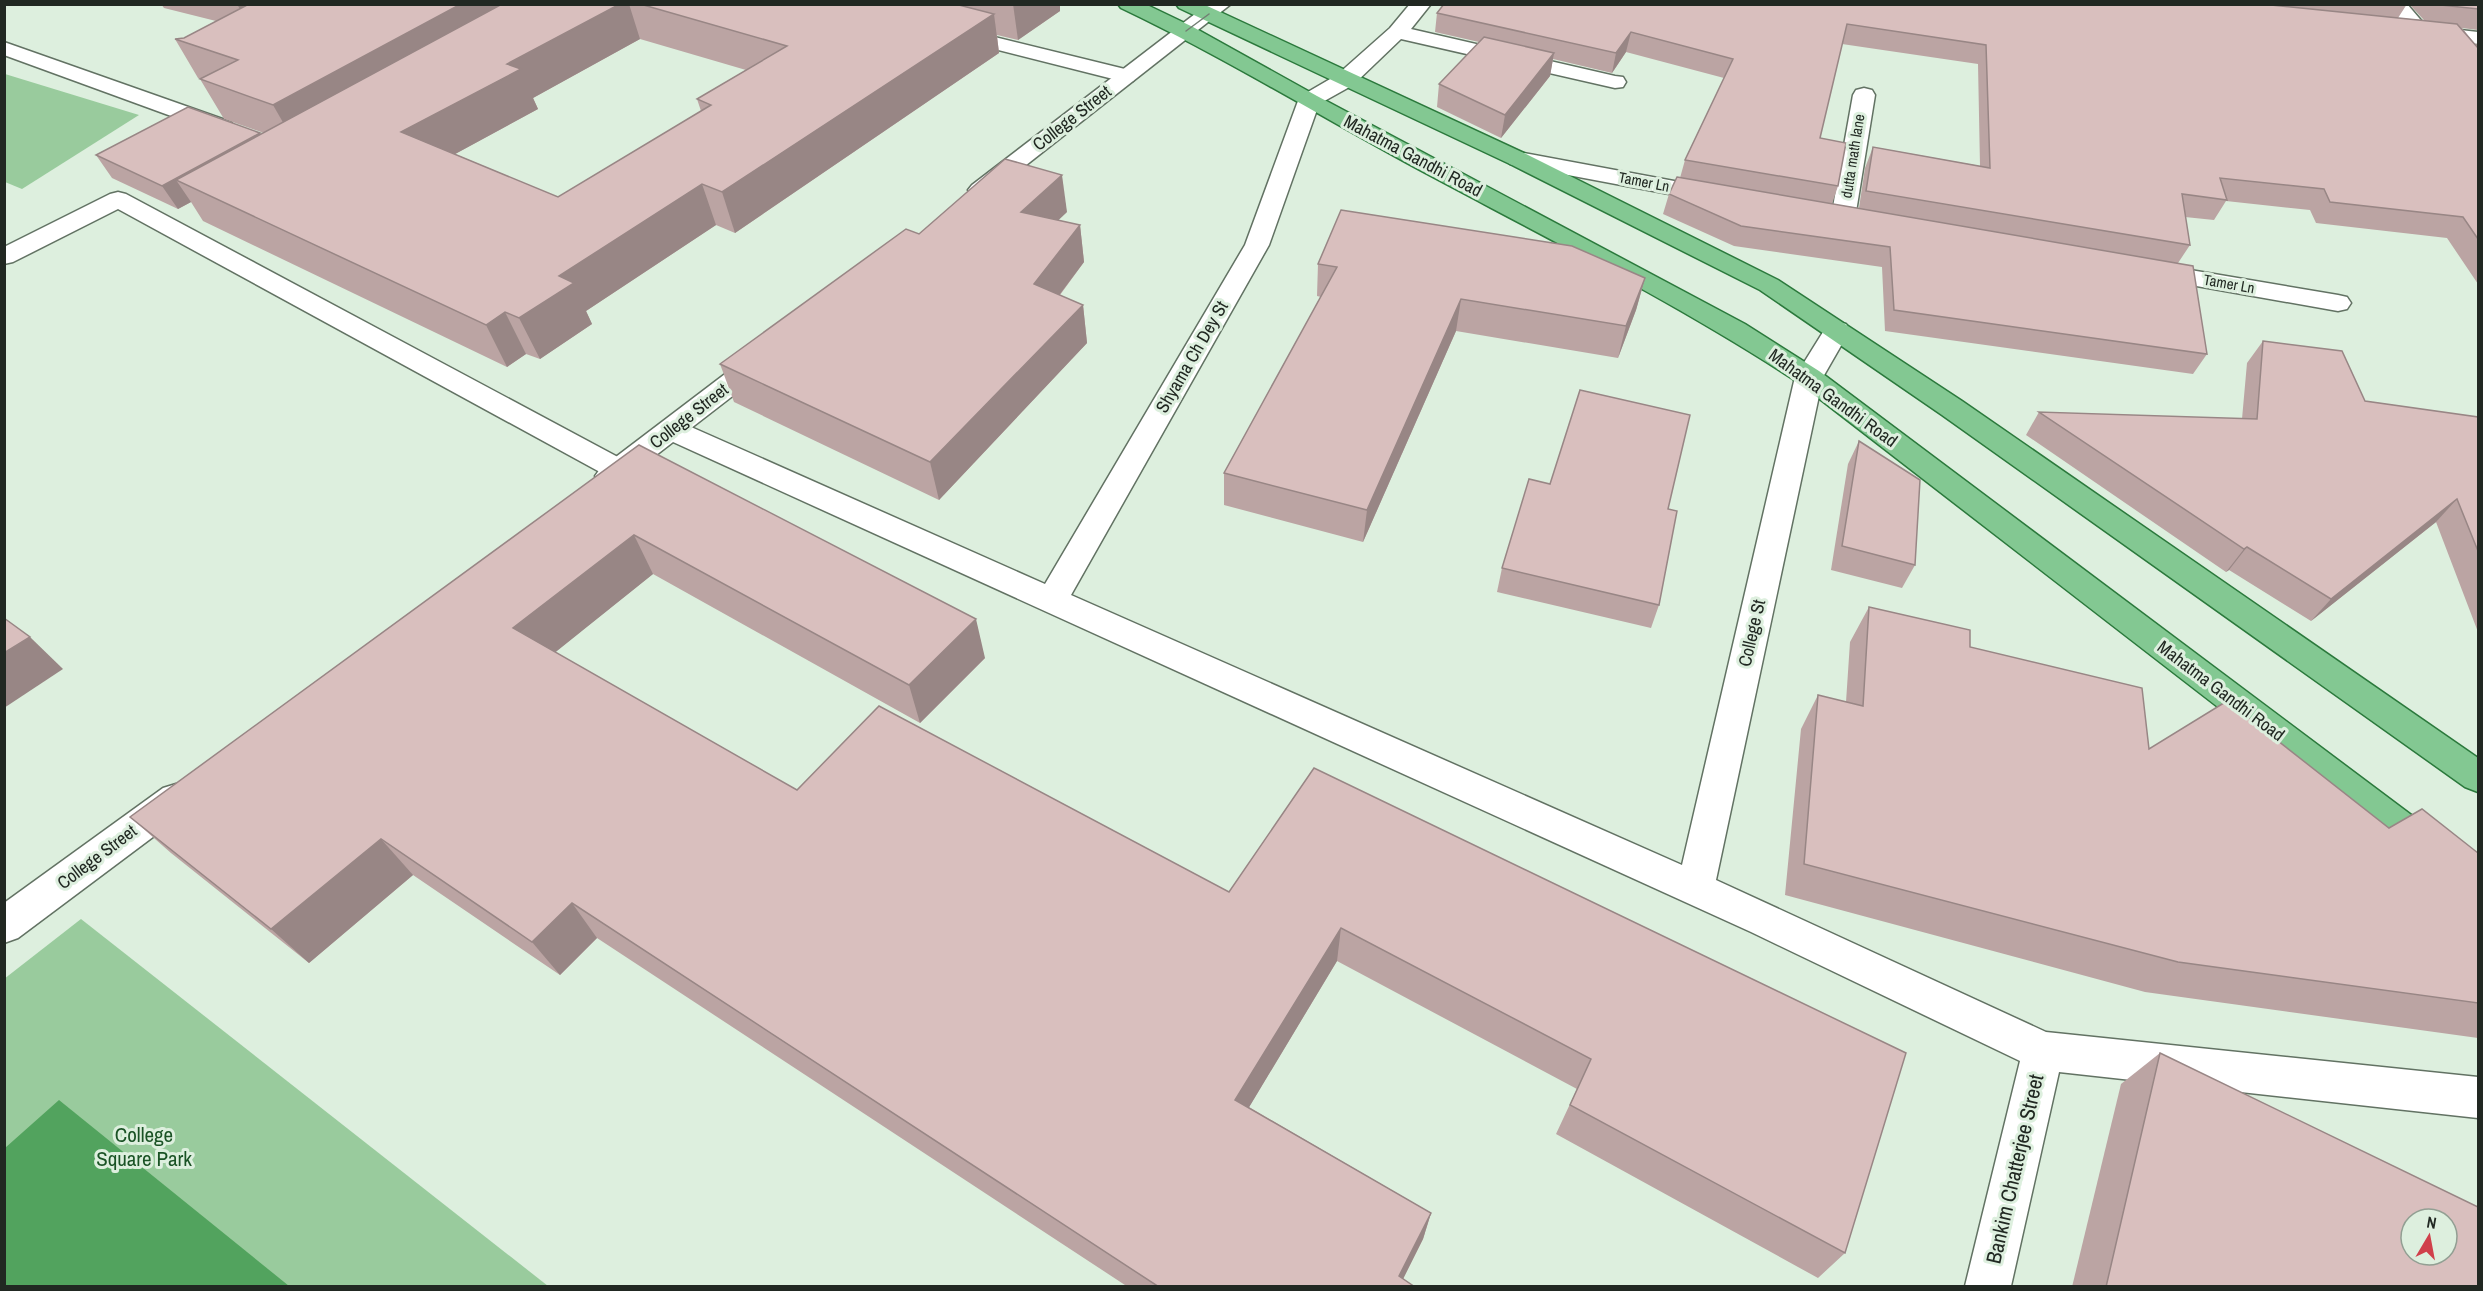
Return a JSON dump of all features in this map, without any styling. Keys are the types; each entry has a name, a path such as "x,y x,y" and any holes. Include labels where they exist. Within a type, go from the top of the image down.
{"main road":[{"name":"Mahatma Gandhi Road","path":"1128,4 1200,13 1518,159 1769,285 1952,408 2478,777"},
{"name":"Mahatma Gandhi Road","path":"1200,13 1309,101 1736,330 1809,377 2478,886"}],"street":[{"path":"1309,101 1346,80 1397,32 1420,4"},
{"path":"2396,4 2421,32"},
{"name":"College Street","path":"955,209 1125,76 1200,13"},
{"path":"931,27 1125,76"},
{"path":"2398,30 2478,38"},
{"path":"1397,32 1615,82"},
{"path":"2451,35 2472,58"},
{"path":"4,48 243,134"},
{"name":"dutta math lane","path":"1843,218 1864,94"},
{"name":"Shyama Ch Dey St","path":"1051,601 1257,244 1309,101"},
{"name":"Tamer Ln","path":"1518,159 1741,201"},
{"path":"4,257 118,199 180,221 619,470"},
{"name":"Tamer Ln","path":"2126,267 2338,303"},
{"name":"College St","path":"1695,889 1809,377 1837,330"},
{"name":"College Street","path":"590,491 785,342"},
{"path":"672,430 1695,889 2043,1051 2478,1098"},
{"name":"College Street","path":"4,926 197,783"},
{"name":"Bankim Chatterjee Street","path":"1988,1287 2043,1051"}],"green space":[{"path":"5,74 139,115 22,189 5,182"},
{"name":"College Square Park","path":"81,919 548,1286 5,1286 4,979"}],"shaded area":[{"path":"59,1100 289,1286 5,1286 5,1148"}],"building":[{"path":"249,4 461,4 273,105 200,79 238,60 175,39 184,38"},
{"path":"502,4 620,4 507,64 521,69 401,132 558,197 711,105 697,99 787,46 640,4 955,4 994,14 722,192 702,184 559,276 574,283 519,318 505,312 486,325 176,180"},
{"path":"1444,4 2261,4 2457,24 2478,48 2478,239 2463,217 2330,202 2324,189 2220,178 2227,200 2182,194 2190,245 1866,191 1873,147 1990,168 1986,45 1847,24 1820,138 1846,143 1838,186 1685,160 1733,59 1631,32 1616,53 1437,13"},
{"path":"2478,4 2478,9 2441,5"},
{"path":"1484,37 1554,53 1505,115 1439,84"},
{"path":"188,107 260,133 162,186 96,155"},
{"path":"1005,159 1062,175 1021,212 1080,225 1034,284 1083,305 930,462 720,364 906,229 919,234"},
{"path":"1677,177 2193,266 2207,354 1894,310 1890,247 1741,226 1669,194"},
{"path":"1341,210 1572,246 1645,278 1626,326 1461,299 1367,510 1224,473 1337,267 1318,264"},
{"path":"2263,341 2342,351 2365,401 2478,417 2478,551 2457,499 2331,599 2247,547 2244,549 2039,412 2257,419"},
{"path":"1580,390 1690,415 1668,509 1677,511 1659,605 1502,568 1529,479 1550,484"},
{"path":"1859,441 1920,480 1915,565 1842,546"},
{"path":"639,445 976,619 909,685 634,535 513,628 797,790 879,706 1229,892 1314,768 1906,1053 1845,1253 1570,1105 1591,1059 1341,928 1235,1100 1431,1213 1399,1276 1415,1287 1159,1287 572,903 532,942 381,839 271,929 130,817"},
{"path":"1869,607 1970,630 1970,647 2142,688 2149,749 2227,701 2389,828 2422,809 2478,853 2478,1003 2178,962 1804,864 1818,695 1863,706"},
{"path":"4,618 30,637 4,653"},
{"path":"2160,1053 2478,1207 2478,1287 2106,1287"}],"tram line":[{"path":"1186,31 1209,14"}]}
